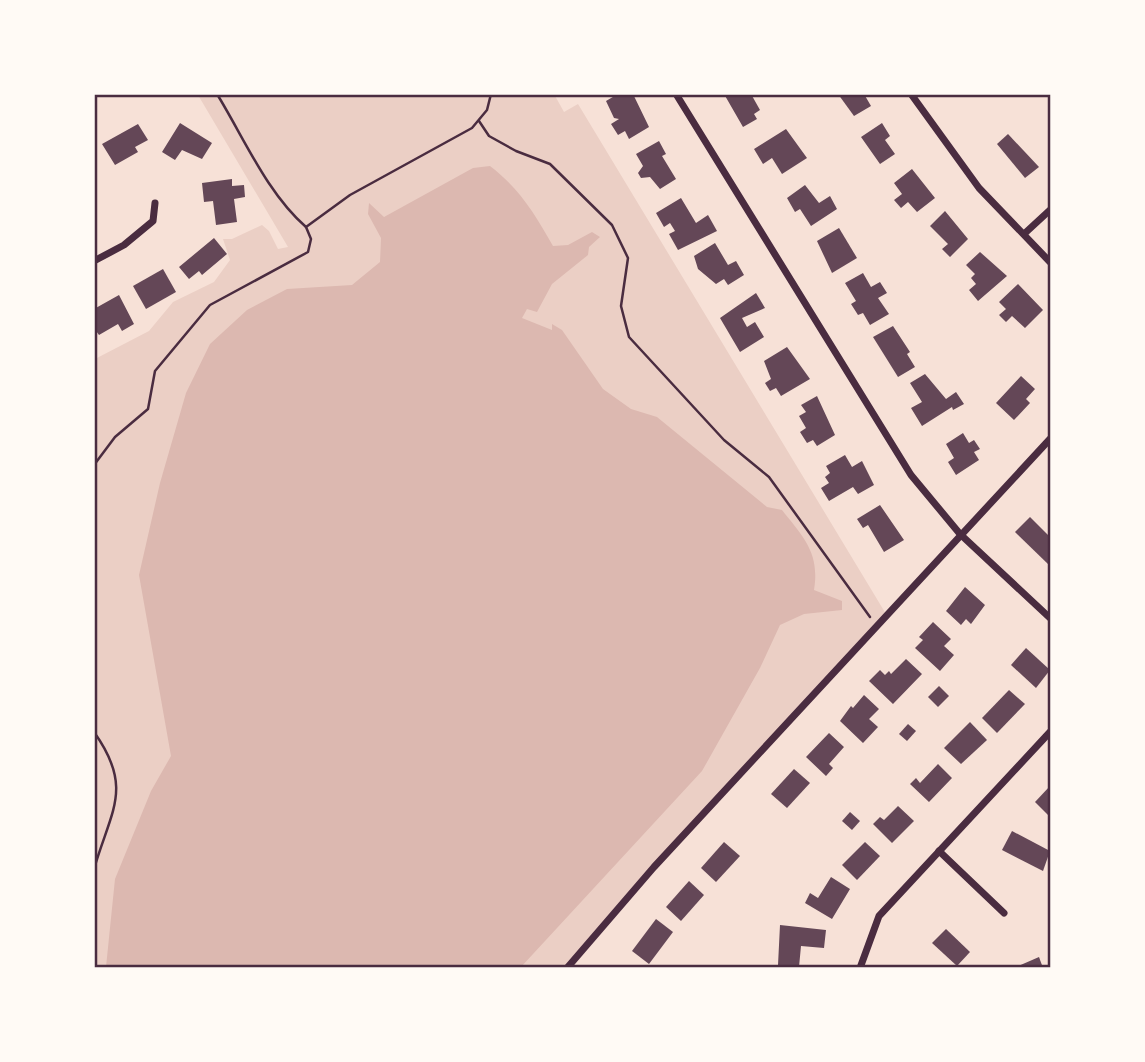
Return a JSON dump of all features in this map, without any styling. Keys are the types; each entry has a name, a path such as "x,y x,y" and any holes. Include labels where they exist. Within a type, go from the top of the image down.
{"street":[{"path":"676,94 911,475 960,534 1051,618"},
{"path":"911,94 979,188 1051,262"},
{"path":"94,261 124,245 153,221 155,203"},
{"path":"1024,234 1051,209"},
{"path":"567,968 654,867 960,534 1051,439"},
{"path":"860,968 878,916 1051,732"},
{"path":"939,851 1004,913"}],"path":[{"path":"94,465 115,437 148,409 155,370 210,305 308,252 311,239 306,227 292,214 268,181 217,94"},
{"path":"306,227 350,195 479,121 491,94"},
{"path":"479,121 488,136 516,152 550,164 612,225 628,258 621,306 629,337 724,440 769,477 876,626"},
{"path":"94,732 117,772 116,804 94,869"}],"shaded area":[{"path":"554,94 564,112 578,104 886,614 654,867 567,967 95,968 95,359 149,331 173,302 214,282 230,260 223,239 232,239 262,225 269,231 278,249 288,247 198,95"},
{"path":"490,166 510,183 526,202 553,246 568,245 592,232 600,237 589,247 588,255 552,284 537,312 527,309 522,318 552,330 552,324 562,330 603,389 631,409 657,417 767,507 782,510 809,547 815,566 814,590 842,601 842,610 804,614 780,625 760,668 702,771 521,967 106,967 115,879 151,791 171,756 139,575 160,483 186,393 210,344 247,310 287,289 352,285 380,262 381,238 368,214 369,203 384,217 473,168"}],"building":[{"path":"618,94 633,94 649,127 629,139 625,131 618,135 611,124 619,119 614,118 606,101"},
{"path":"724,94 751,94 760,110 754,114 757,119 743,127"},
{"path":"838,94 864,94 871,106 854,116"},
{"path":"180,123 212,143 202,159 182,150 175,160 162,152"},
{"path":"882,123 890,136 885,140 895,154 880,164 861,137"},
{"path":"138,124 148,140 135,147 138,152 115,165 102,144"},
{"path":"786,129 807,158 782,174 772,158 763,164 754,149"},
{"path":"1008,134 1039,167 1025,178 997,144"},
{"path":"659,141 666,154 662,156 676,179 660,189 650,177 641,178 638,173 643,166 636,154"},
{"path":"912,169 935,198 917,212 908,202 901,208 894,200 902,194 894,183"},
{"path":"232,179 232,186 244,185 245,197 234,199 237,222 216,225 213,201 204,202 202,183"},
{"path":"805,185 819,203 830,196 837,209 811,226 800,209 795,212 787,198"},
{"path":"681,198 696,223 708,215 717,231 678,250 669,234 675,231 670,223 664,227 656,213"},
{"path":"945,211 968,239 950,257 942,249 948,244 930,226"},
{"path":"839,228 857,258 832,273 817,241"},
{"path":"214,238 227,254 202,275 199,271 189,279 179,267"},
{"path":"715,243 728,265 736,261 744,275 728,285 724,279 716,284 698,269 694,256"},
{"path":"980,252 1007,276 978,301 969,290 976,284 971,278 975,274 966,265"},
{"path":"163,269 176,292 146,309 133,286"},
{"path":"863,273 871,287 880,282 887,293 878,298 889,314 870,325 863,313 858,315 851,304 856,301 845,283"},
{"path":"1018,284 1043,310 1025,328 1012,316 1006,322 999,315 1006,309 999,302"},
{"path":"756,293 765,308 742,318 747,327 755,322 764,337 740,352 720,318"},
{"path":"119,295 134,324 122,331 118,324 99,335 94,328 94,309"},
{"path":"893,326 910,352 907,354 915,367 898,377 873,337"},
{"path":"787,347 810,379 781,396 776,388 770,391 765,383 771,379 764,361"},
{"path":"925,374 946,399 956,392 964,404 953,410 952,407 922,426 911,408 922,402 910,383"},
{"path":"1021,376 1035,389 1026,399 1030,403 1014,420 996,403"},
{"path":"817,396 835,435 817,446 813,440 807,443 800,432 806,428 799,416 806,412 801,405"},
{"path":"963,433 969,443 974,440 980,449 974,452 979,460 956,475 948,462 954,458 946,444"},
{"path":"845,455 852,467 862,461 874,485 858,494 853,487 829,501 821,488 829,483 825,477 830,473 826,466"},
{"path":"880,505 904,540 884,552 868,525 863,528 857,519"},
{"path":"1030,517 1050,537 1050,566 1015,532"},
{"path":"965,587 985,605 971,624 966,619 961,625 946,611"},
{"path":"933,622 951,639 944,646 954,655 940,671 915,648 923,640 919,637"},
{"path":"1026,648 1050,670 1036,688 1011,665"},
{"path":"906,659 922,674 893,704 869,681 880,670 885,675 889,671 891,674"},
{"path":"939,686 949,696 938,707 928,697"},
{"path":"1009,690 1025,704 997,733 982,718"},
{"path":"864,695 879,709 869,719 878,727 863,743 840,721"},
{"path":"970,722 987,740 961,764 944,748"},
{"path":"908,724 916,731 907,741 899,734"},
{"path":"829,733 844,747 829,764 833,768 826,776 806,757"},
{"path":"938,764 952,778 929,802 910,784 916,778 920,783"},
{"path":"794,769 810,783 787,808 771,794"},
{"path":"1050,786 1050,817 1035,802"},
{"path":"898,806 914,821 892,843 873,824 880,817 884,820"},
{"path":"850,812 860,821 852,830 842,821"},
{"path":"1012,831 1050,851 1043,871 1002,850"},
{"path":"724,842 740,856 716,882 701,868"},
{"path":"865,842 880,856 857,880 842,865"},
{"path":"831,877 850,889 832,919 805,903 810,893 818,898"},
{"path":"689,881 704,895 681,921 666,907"},
{"path":"656,919 673,932 649,964 632,951"},
{"path":"780,925 826,930 824,948 801,946 799,967 778,965"},
{"path":"946,929 970,952 957,966 932,943"},
{"path":"1039,957 1043,968 1014,968"}]}
